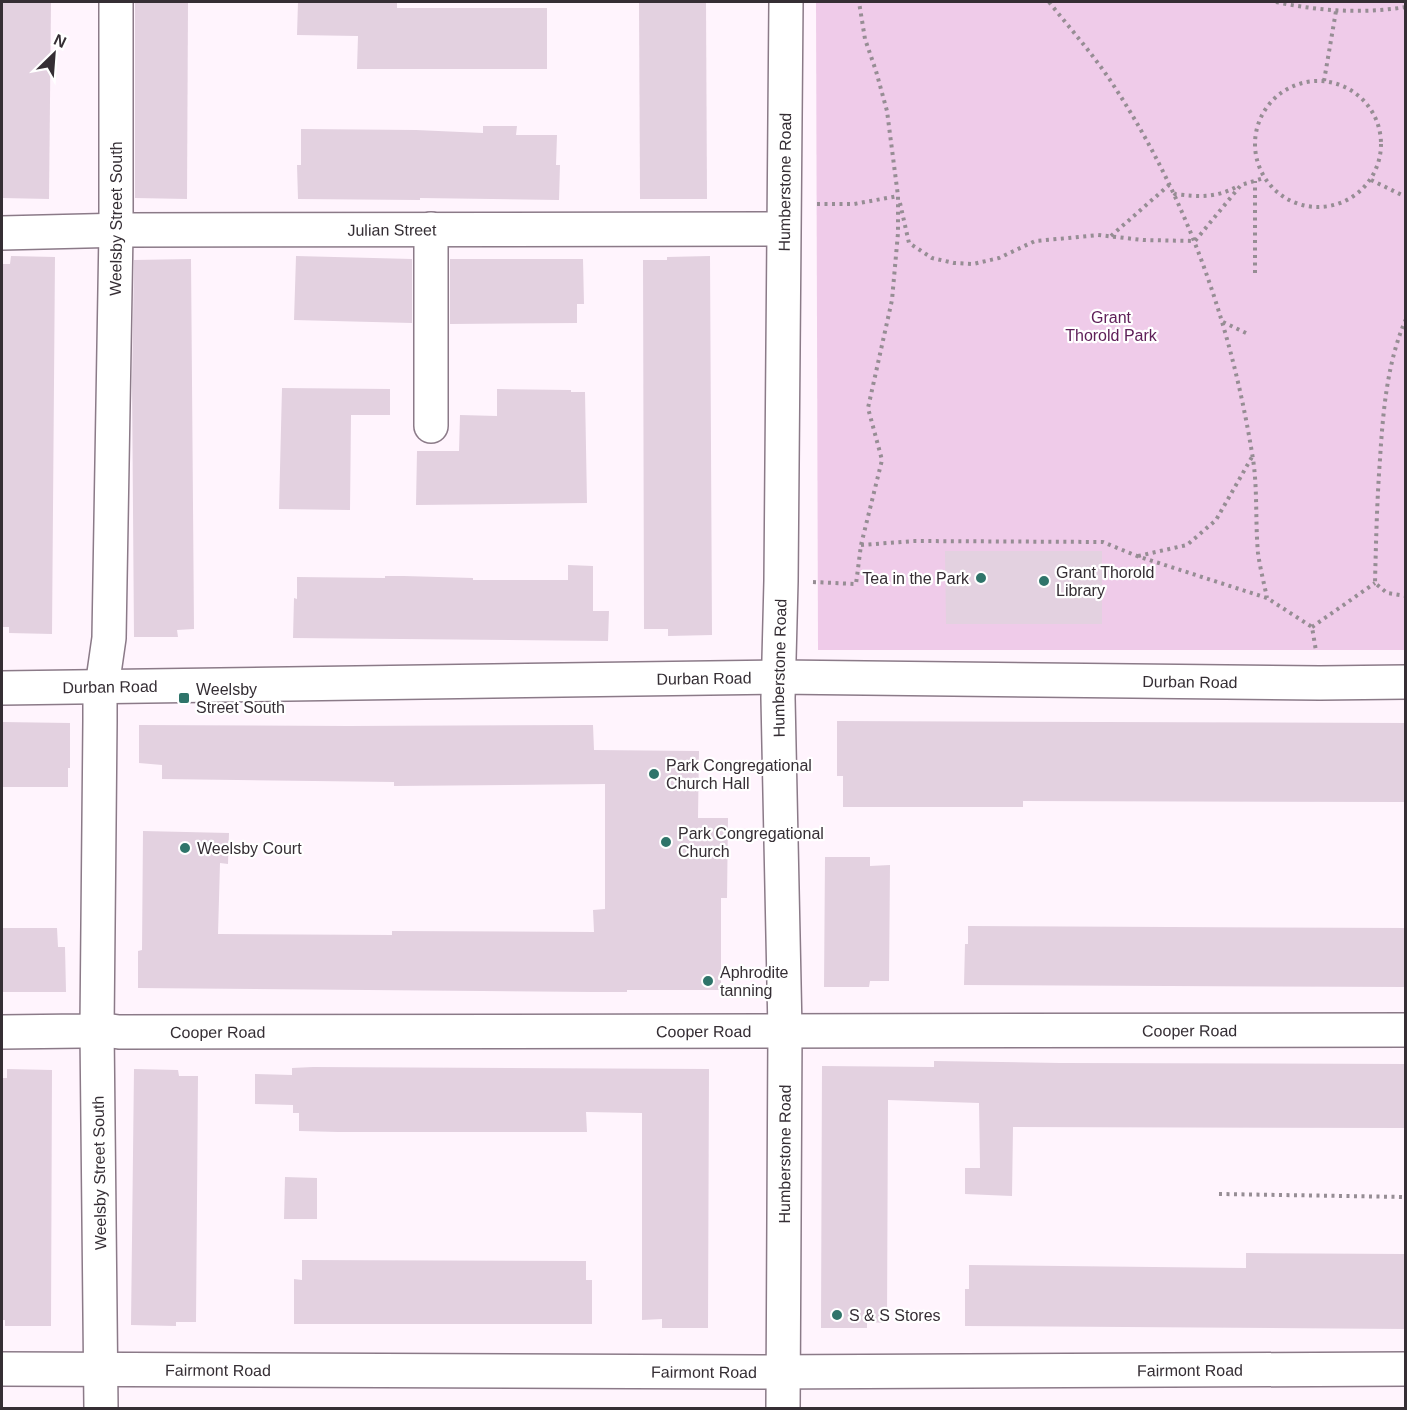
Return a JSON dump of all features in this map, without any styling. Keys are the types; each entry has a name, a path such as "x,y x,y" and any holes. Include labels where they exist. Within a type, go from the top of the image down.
{"street":[{"name":"Weelsby Street South","path":"101,1408 97,1029 100,701 109,638 116,231 116,2"},
{"name":"Humberstone Road","path":"783,1408 785,1031 778,678 781,581 786,2"},
{"name":"Julian Street","path":"2,233 431,229 783,229"},
{"path":"431,229 431,426"},
{"name":"Durban Road","path":"2,688 778,678 1406,682"},
{"name":"Cooper Road","path":"2,1032 82,1032 97,1029 119,1032 1406,1030"},
{"name":"Fairmont Road","path":"2,1370 783,1372 1406,1370"}],"path":[{"path":"859,2 865,39 887,111 898,196 909,243 932,258 972,264 999,258 1035,241 1098,236 1195,241"},
{"path":"1049,2 1107,76 1146,140 1195,241 1210,281 1234,359 1253,455 1258,554 1267,598"},
{"path":"1276,2 1336,11 1406,7"},
{"path":"1324,81 1336,11"},
{"path":"1324,81 1342,85 1358,94 1371,109 1379,126 1382,145 1379,163 1371,180 1356,195 1338,205 1317,208 1296,204 1278,194 1264,178 1256,160 1254,140 1259,120 1269,103 1285,89 1304,82 1324,81"},
{"path":"1169,185 1175,195 1205,197 1226,193 1241,185 1264,178"},
{"path":"1371,180 1406,198"},
{"path":"1255,273 1256,181"},
{"path":"1110,237 1169,185"},
{"path":"1195,241 1241,185"},
{"path":"784,197 814,204 854,204 898,196"},
{"path":"781,581 856,584 861,545 882,460 868,408 892,300 898,233 898,196"},
{"path":"1406,319 1390,368 1382,423 1376,530 1376,583 1387,593 1406,596"},
{"path":"1222,321 1245,333"},
{"path":"1137,556 1187,545 1216,520 1253,455"},
{"path":"861,545 915,541 1102,542 1137,556 1267,598 1312,627 1320,683"},
{"path":"1312,627 1376,583"},
{"path":"1219,1194 1406,1197"}],"green space":[{"name":"Grant Thorold Park","path":"816,2 1405,2 1405,650 818,650"}],"building":[{"path":"2,2 51,2 49,199 2,198"},
{"path":"135,2 188,2 187,199 135,198"},
{"path":"298,2 397,2 397,8 547,8 547,69 357,69 358,36 297,35"},
{"path":"639,2 706,2 707,199 640,199"},
{"path":"483,126 517,126 516,135 557,135 556,165 560,165 559,200 298,199 297,165 301,165 301,129 483,133"},
{"path":"11,256 55,257 52,634 9,633 9,627 2,627 2,264 10,264"},
{"path":"296,256 412,259 412,323 294,320"},
{"path":"710,256 712,635 668,636 668,629 644,629 643,260"},
{"path":"191,259 194,629 177,630 178,637 134,637 132,383 134,260"},
{"path":"450,259 583,259 584,304 577,304 577,323 450,324"},
{"path":"282,388 390,389 390,415 351,415 350,510 279,509"},
{"path":"497,389 585,392 587,503 416,505 417,451 459,451 460,415 497,416"},
{"path":"945,551 1102,551 1102,624 946,624"},
{"path":"568,565 593,566 593,611 609,611 608,641 293,638 297,577 385,578 385,576 404,576 473,578 473,580 568,580"},
{"path":"837,721 1406,723 1406,802 1023,801 1023,807 843,807 843,776 837,776"},
{"path":"2,722 70,723 68,787 2,787"},
{"path":"139,725 593,725 594,750 699,751 698,818 728,818 727,898 721,898 721,990 594,992 138,988 138,951 142,950 143,831 229,833 228,864 220,863 218,934 392,935 392,931 594,932 593,910 605,909 605,784 394,786 394,782 162,779 162,765 139,763"},
{"path":"825,857 870,857 870,866 890,865 889,981 870,981 869,987 824,987"},
{"path":"968,926 1406,928 1406,987 964,985"},
{"path":"2,928 57,928 58,947 65,947 66,992 2,992"},
{"path":"934,1061 1406,1064 1406,1128 1013,1127 1012,1196 965,1194 965,1168 980,1168 979,1103 888,1100 887,1323 867,1322 867,1328 821,1328 822,1066 934,1067"},
{"path":"292,1068 709,1069 708,1328 662,1328 662,1319 642,1320 642,1113 586,1112 587,1132 338,1132 299,1131 299,1113 293,1113 293,1105 255,1104 255,1074 292,1075"},
{"path":"7,1069 52,1070 51,1326 5,1326 5,1320 2,1320 2,1078 7,1078"},
{"path":"134,1069 178,1070 179,1076 198,1076 196,1322 176,1322 176,1326 131,1325"},
{"path":"285,1177 317,1178 317,1219 284,1219"},
{"path":"1246,1253 1404,1254 1406,1329 965,1326 965,1289 969,1289 969,1265 1246,1268"},
{"path":"302,1260 586,1261 586,1280 592,1280 592,1324 294,1324 294,1279 302,1280"}],"place":[{"name":"Tea in the Park","path":"981,578"},
{"name":"Grant Thorold Library","path":"1044,581"},
{"name":"Weelsby Street South","path":"184,698"},
{"name":"Park Congregational Church Hall","path":"654,774"},
{"name":"Park Congregational Church","path":"666,842"},
{"name":"Weelsby Court","path":"185,848"},
{"name":"Aphrodite tanning","path":"708,981"},
{"name":"S & S Stores","path":"837,1315"}]}
